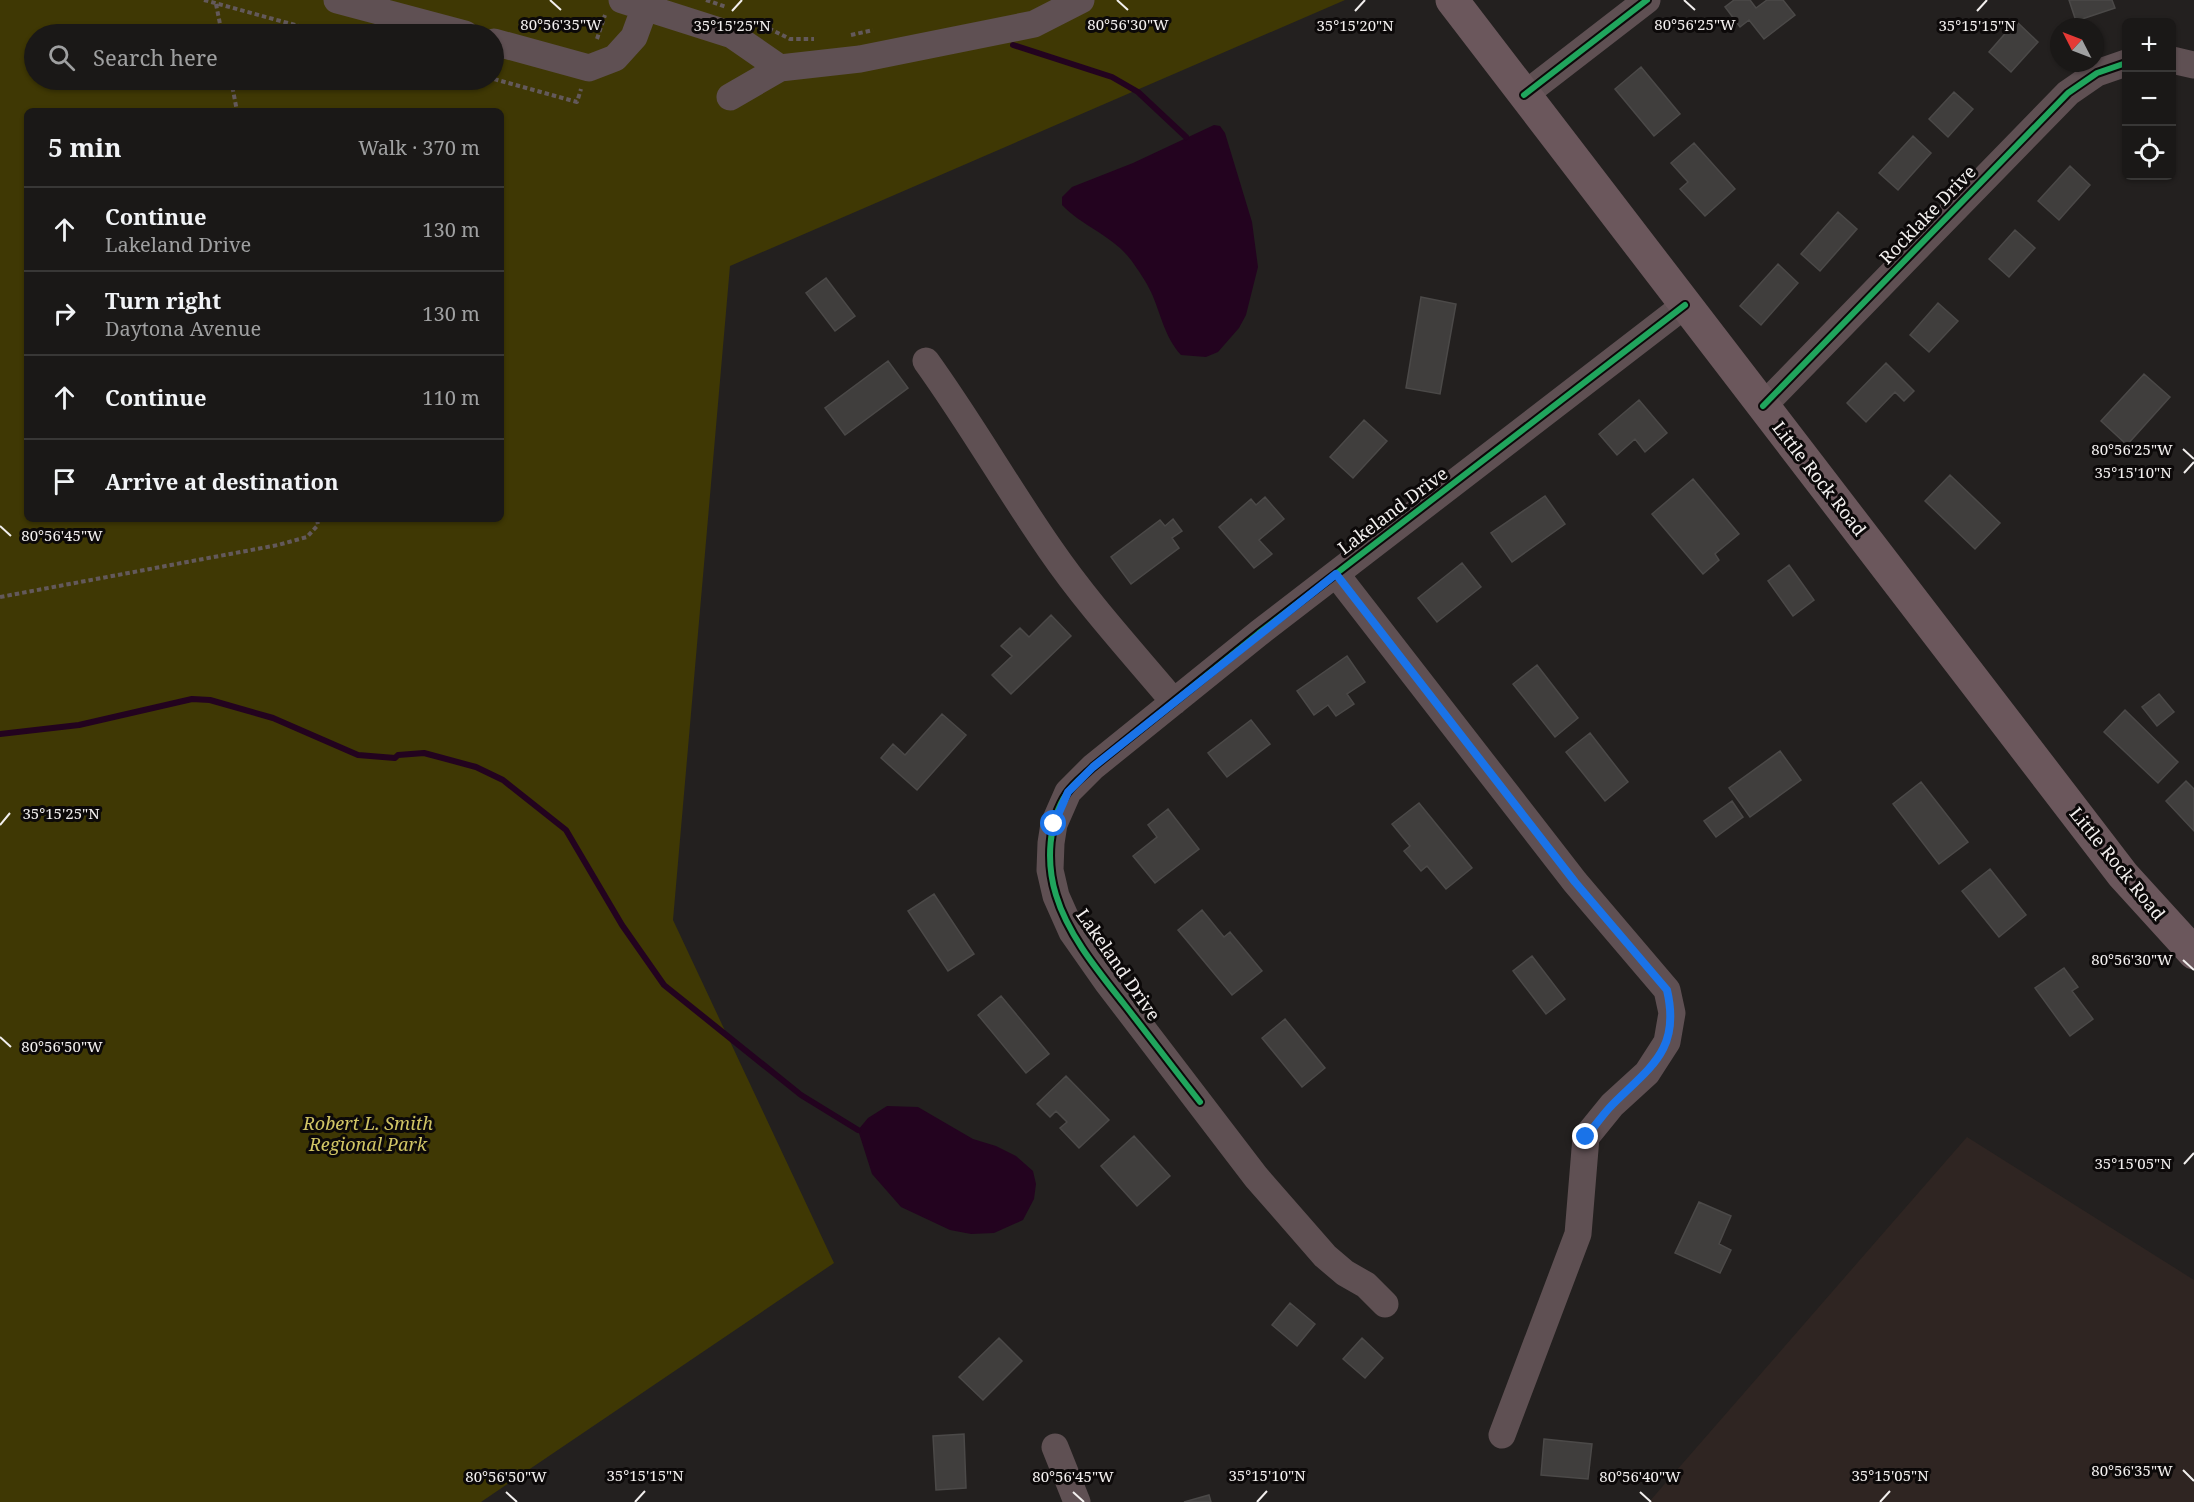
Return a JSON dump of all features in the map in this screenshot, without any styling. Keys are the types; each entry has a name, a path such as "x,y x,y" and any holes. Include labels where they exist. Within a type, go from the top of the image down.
{"main road":[{"name":"Little Rock Road","path":"1452,0 2123,875 2194,953"}],"street":[{"path":"337,0 427,24"},
{"path":"730,97 780,68 860,59 1034,24 1081,0"},
{"path":"1524,95 1647,0"},
{"path":"504,45 589,68 615,58 634,37 633,3 732,35 780,68"},
{"path":"2176,61 2194,64"},
{"name":"Rocklake Drive","path":"1763,406 2068,93 2097,73 2122,65"},
{"name":"Lakeland Drive","path":"1385,1304 1365,1285 1345,1273 1325,1256 1256,1177 1107,982 1072,932 1056,896 1050,870 1054,824 1068,792 1093,767 1336,574 1685,305"},
{"path":"927,361 962,410 1049,548 1174,702"},
{"path":"1336,574 1575,882 1667,990 1672,1013 1667,1042 1647,1073 1612,1105 1586,1137 1578,1234 1502,1435"},
{"path":"1055,1447 1077,1502"}],"path":[{"path":"204,0 291,24"},
{"path":"706,0 729,8"},
{"path":"216,4 220,24"},
{"path":"759,24 790,39 819,39"},
{"path":"840,36 874,30"},
{"path":"233,90 236,108"},
{"path":"0,597 278,545 307,537 318,525 318,522"}],"shaded area":[{"path":"1214,125 1220,126 1225,133 1252,222 1258,267 1246,315 1239,328 1218,352 1206,357 1181,355 1167,333 1149,288 1131,260 1106,237 1070,213 1062,205 1062,197 1072,187 1133,163"},
{"path":"887,1106 918,1107 973,1139 996,1146 1016,1156 1033,1171 1036,1184 1034,1199 1023,1220 994,1233 971,1234 950,1230 901,1207 872,1174 858,1130 868,1118"},
{"path":"1967,1137 2194,1280 2194,1502 1649,1502"}],"green space":[{"name":"Robert L. Smith Regional Park","path":"0,0 1345,0 730,266 673,920 834,1263 481,1502 0,1502"}],"building":[{"path":"1734,0 1750,0 1756,8 1767,0 1783,0 1795,15 1764,39 1749,20 1740,27 1725,7"},
{"path":"2069,0 2112,0 2115,8 2085,18 2075,18"},
{"path":"2016,21 2038,42 2011,72 1989,52"},
{"path":"1641,67 1680,114 1654,136 1615,89"},
{"path":"1954,92 1973,109 1948,137 1929,119"},
{"path":"1913,136 1931,153 1898,190 1879,173"},
{"path":"1694,143 1735,189 1705,216 1680,189 1688,182 1671,163"},
{"path":"2070,166 2090,185 2059,220 2038,201"},
{"path":"1838,212 1857,229 1820,271 1801,254"},
{"path":"2015,230 2035,248 2009,277 1989,259"},
{"path":"1778,264 1798,283 1761,325 1740,306"},
{"path":"826,278 855,316 835,331 806,293"},
{"path":"1421,297 1456,304 1440,394 1406,388"},
{"path":"1938,303 1958,321 1929,352 1910,335"},
{"path":"888,361 908,388 845,435 825,408"},
{"path":"1886,363 1914,391 1904,401 1895,392 1866,422 1847,403"},
{"path":"2144,374 2170,397 2127,445 2101,421"},
{"path":"1639,400 1667,433 1645,452 1635,439 1617,455 1599,434"},
{"path":"1364,420 1387,441 1353,478 1330,457"},
{"path":"1950,475 2000,523 1975,549 1925,501"},
{"path":"1693,479 1739,534 1715,554 1719,560 1703,574 1652,514"},
{"path":"1545,496 1565,524 1512,562 1491,533"},
{"path":"1265,497 1284,519 1259,540 1272,554 1254,568 1219,527 1251,499 1256,505"},
{"path":"1173,519 1182,531 1172,538 1179,548 1131,584 1111,557 1160,520 1165,526"},
{"path":"1462,563 1481,587 1437,622 1418,598"},
{"path":"1789,565 1814,600 1793,616 1768,581"},
{"path":"1051,615 1071,636 1011,694 992,675 1012,656 1001,646 1020,628 1029,637"},
{"path":"1347,656 1365,682 1347,694 1354,704 1336,716 1328,705 1314,715 1297,691"},
{"path":"1537,665 1578,718 1555,737 1513,684"},
{"path":"2159,694 2174,712 2157,726 2142,707"},
{"path":"2125,710 2178,762 2158,783 2104,732"},
{"path":"942,714 966,735 917,790 881,758 893,744 905,755"},
{"path":"1251,720 1270,744 1227,777 1208,753"},
{"path":"1590,733 1628,782 1605,801 1566,752"},
{"path":"1780,751 1801,780 1750,817 1729,788"},
{"path":"2186,781 2194,789 2194,831 2166,801"},
{"path":"1921,782 1968,842 1939,864 1893,804"},
{"path":"1732,801 1743,817 1716,837 1704,821"},
{"path":"1419,803 1472,868 1446,889 1427,866 1421,871 1404,851 1410,846 1392,824"},
{"path":"1168,809 1199,849 1155,883 1133,856 1157,837 1148,825"},
{"path":"1990,869 2026,915 1999,937 1962,891"},
{"path":"934,894 974,954 948,971 908,911"},
{"path":"1202,910 1224,937 1230,932 1262,971 1232,995 1178,930"},
{"path":"1532,956 1565,999 1546,1014 1513,971"},
{"path":"2064,968 2078,987 2072,991 2093,1019 2070,1036 2035,988"},
{"path":"1001,996 1049,1054 1026,1073 978,1015"},
{"path":"1285,1019 1325,1068 1302,1087 1262,1038"},
{"path":"1066,1076 1109,1120 1079,1148 1060,1128 1067,1122 1056,1111 1050,1117 1037,1104"},
{"path":"1134,1136 1170,1176 1137,1206 1101,1166"},
{"path":"1699,1202 1731,1216 1719,1244 1731,1250 1720,1273 1675,1253"},
{"path":"1290,1303 1315,1324 1297,1346 1272,1325"},
{"path":"999,1338 1022,1361 983,1400 959,1377"},
{"path":"1362,1338 1383,1358 1365,1378 1343,1359"},
{"path":"964,1434 966,1488 936,1490 933,1436"},
{"path":"1544,1439 1592,1444 1588,1479 1541,1475"},
{"path":"1209,1495 1211,1502 1184,1502"}],"waterway":[{"path":"1013,45 1112,77 1138,92 1186,137"},
{"path":"0,734 79,725 192,699 210,700 273,718 358,755 395,758 398,755 424,753 476,767 503,780 566,830 622,925 664,985 801,1095 858,1130"}],"cycle path":[{"path":"1524,95 1647,0"},
{"path":"1763,406 2068,93 2097,73 2122,64"},
{"path":"1200,1102 1094,966 1061,910 1053,883 1050,856 1056,816 1067,793 1093,767 1259,633 1685,305"}],"route":[{"path":"1054,824 1068,792 1093,767 1336,574 1575,882 1667,990 1672,1013 1667,1042 1647,1073 1612,1105 1586,1137"}]}
